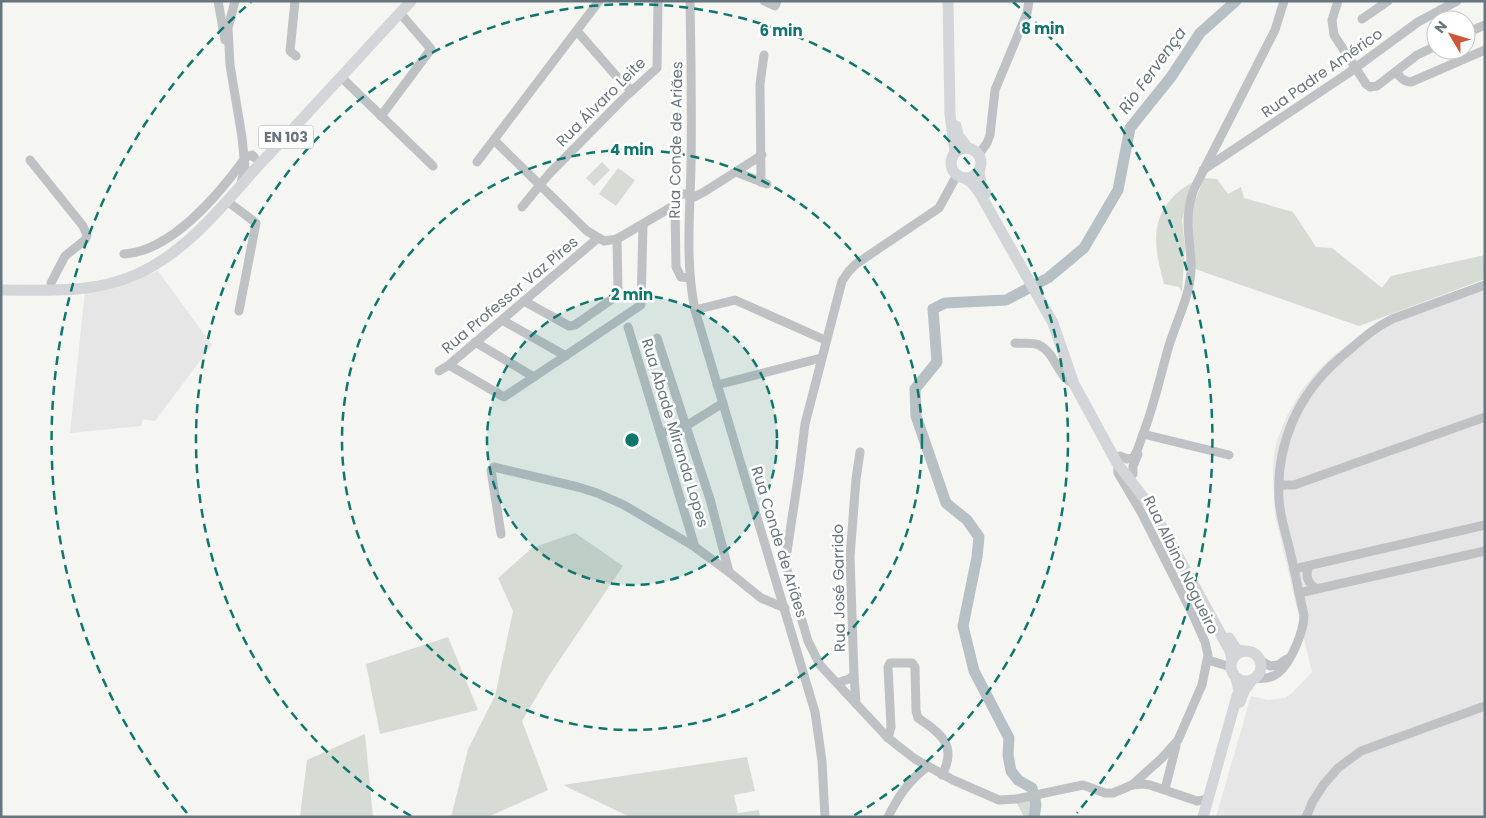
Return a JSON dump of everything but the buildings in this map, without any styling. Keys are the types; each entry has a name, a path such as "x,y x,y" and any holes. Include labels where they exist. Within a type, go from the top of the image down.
{"main road":[{"name":"EN 103","path":"1,290 90,289 137,274 175,251 195,234 238,189 249,152 277,147 411,1"},
{"path":"950,1 958,135 968,148 979,154 981,164 979,171 982,186 1016,253"},
{"path":"950,1 950,114 955,152 951,162 954,172 975,186 1016,253 1062,332 1080,384 1119,460 1133,474 1156,504 1231,643 1237,650 1253,652 1260,660 1261,670 1242,698 1205,817"},
{"path":"955,152 968,148"},
{"path":"961,176 972,176 979,171"},
{"name":"EN 103","path":"1,284 40,285 91,282 153,265"},
{"path":"1049,311 1074,384 1119,460 1151,507 1230,651 1231,664 1238,690 1212,781 1205,817"},
{"path":"1231,664 1234,656 1243,651"},
{"path":"1236,678 1241,681 1253,680"},
{"path":"1205,817 1211,796 1212,781"}],"street":[{"path":"218,1 222,29 249,152 248,166 244,162"},
{"path":"229,57 228,28 235,1"},
{"path":"294,1 290,51 296,56"},
{"path":"477,162 599,1"},
{"name":"Rua Álvaro Leite","path":"522,206 539,184 632,91 654,72 658,65 658,1"},
{"name":"Rua Conde de Ariães","path":"690,1 690,278 695,310 778,584 819,731 825,817"},
{"path":"764,1 776,3"},
{"path":"979,154 990,135 995,90 1029,1"},
{"path":"1119,460 1133,458 1138,447 1149,420 1168,347 1185,302 1191,273 1187,210 1194,189 1275,30 1284,1"},
{"path":"1338,1 1332,20 1334,36 1366,84 1370,87 1377,86 1417,55 1426,51"},
{"path":"1362,20 1388,1"},
{"name":"Rua Padre Américo","path":"1203,170 1356,68 1418,22 1458,1"},
{"path":"381,116 431,49 400,13"},
{"path":"577,30 618,78 632,91"},
{"path":"1396,72 1403,80 1411,82 1485,50"},
{"path":"736,172 764,183 760,84 764,55"},
{"path":"341,77 433,166"},
{"path":"494,140 587,231 604,241 618,239 642,226 704,192 762,155"},
{"path":"249,152 263,155 277,147"},
{"path":"124,254 134,253 158,244 179,231 244,162 249,152"},
{"path":"30,160 87,235 85,240 65,256 51,283"},
{"path":"238,189 244,175 244,162"},
{"path":"677,206 679,195 691,166"},
{"path":"888,738 891,727 888,667 890,663 912,663 915,667 916,712 918,718 939,733 948,753 948,763 942,775 904,752 888,738 820,665 808,641 786,566 805,424 842,281 849,270 935,211 961,176"},
{"path":"679,195 682,194 690,198"},
{"path":"227,201 256,223 239,311"},
{"path":"677,206 689,212"},
{"name":"Rua Conde de Ariães","path":"677,206 676,267 681,277 690,278"},
{"path":"449,365 504,397 641,305 642,226"},
{"name":"Rua Professor Vaz Pires","path":"439,371 449,365 598,238"},
{"path":"524,301 569,326 575,325 615,297 618,291 618,239"},
{"path":"1253,680 1276,674 1284,668 1303,628 1304,622 1300,593 1279,500 1283,447 1300,403 1330,367 1381,324 1485,285"},
{"path":"695,310 735,300 826,340"},
{"path":"502,320 566,356"},
{"name":"Rua Abade Miranda Lopes","path":"628,327 695,547"},
{"path":"656,338 710,499 729,572"},
{"path":"475,342 534,377"},
{"path":"1015,343 1042,346 1066,379 1074,384"},
{"path":"717,385 821,358"},
{"path":"661,433 686,426 723,403"},
{"path":"1279,485 1294,486 1485,417"},
{"path":"1143,434 1229,455"},
{"path":"1133,474 1132,469 1138,454 1138,447"},
{"name":"Rua José Garrido","path":"856,704 850,557 860,452"},
{"name":"Rua Albino Nogueiro","path":"942,775 999,800 1024,798 1083,785 1105,793 1113,793 1132,785 1162,758 1178,740 1202,685 1208,660 1207,648 1141,512 1118,473 1119,460"},
{"path":"501,534 491,470 494,467 597,493 640,513 695,547 761,598 785,608"},
{"path":"1294,569 1485,525"},
{"path":"1300,593 1485,551"},
{"path":"774,571 786,566"},
{"path":"1310,566 1306,576 1316,590"},
{"path":"778,584 790,581"},
{"path":"795,644 808,641"},
{"path":"798,655 820,665"},
{"path":"1260,660 1271,666 1291,656"},
{"path":"1208,660 1231,664"},
{"path":"837,683 854,675"},
{"path":"1306,817 1313,801 1324,784 1338,768 1361,751 1485,706"},
{"path":"1165,790 1178,740"},
{"path":"888,817 904,789 927,767"},
{"path":"1132,785 1144,784 1193,800 1200,801 1208,797"},
{"path":"1193,800 1201,808 1205,817"}],"shaded area":[{"path":"602,162 610,170 594,186 586,178"},
{"path":"618,168 635,180 616,206 599,194"},
{"path":"1204,178 1217,179 1228,194 1241,187 1244,198 1293,212 1316,247 1332,248 1382,288 1391,276 1485,255 1485,279 1359,326 1195,269 1191,222 1195,201"},
{"path":"1191,183 1182,220 1185,247 1182,292 1179,287 1164,284 1156,239 1160,217 1165,207 1177,193"},
{"path":"158,271 212,345 155,421 143,419 141,426 70,433 85,292 120,285"},
{"path":"1485,280 1485,817 1216,817 1251,696 1268,700 1285,698 1312,672 1275,515 1274,454 1287,416 1301,391 1316,373 1331,358 1380,320"},
{"path":"575,533 623,566 550,674 522,721 548,790 488,817 451,817 468,749 495,696 513,611 498,578 532,548"},
{"path":"448,637 478,710 380,734 366,664"},
{"path":"365,734 373,817 300,817 307,760"},
{"path":"747,757 755,791 734,795 738,813 759,810 760,817 630,817 563,785"},
{"path":"1041,794 1040,817 1024,817 1017,803"}],"waterway":[{"name":"Rio Fervença","path":"1034,817 1036,805 1032,788 1018,780 1011,771 1008,755 1009,738 974,671 963,626 977,557 979,537 967,520 946,503 916,416 915,389 937,362 933,309 945,303 1006,300 1048,278 1084,248 1118,190 1130,128 1171,77 1200,33 1236,1"}]}
